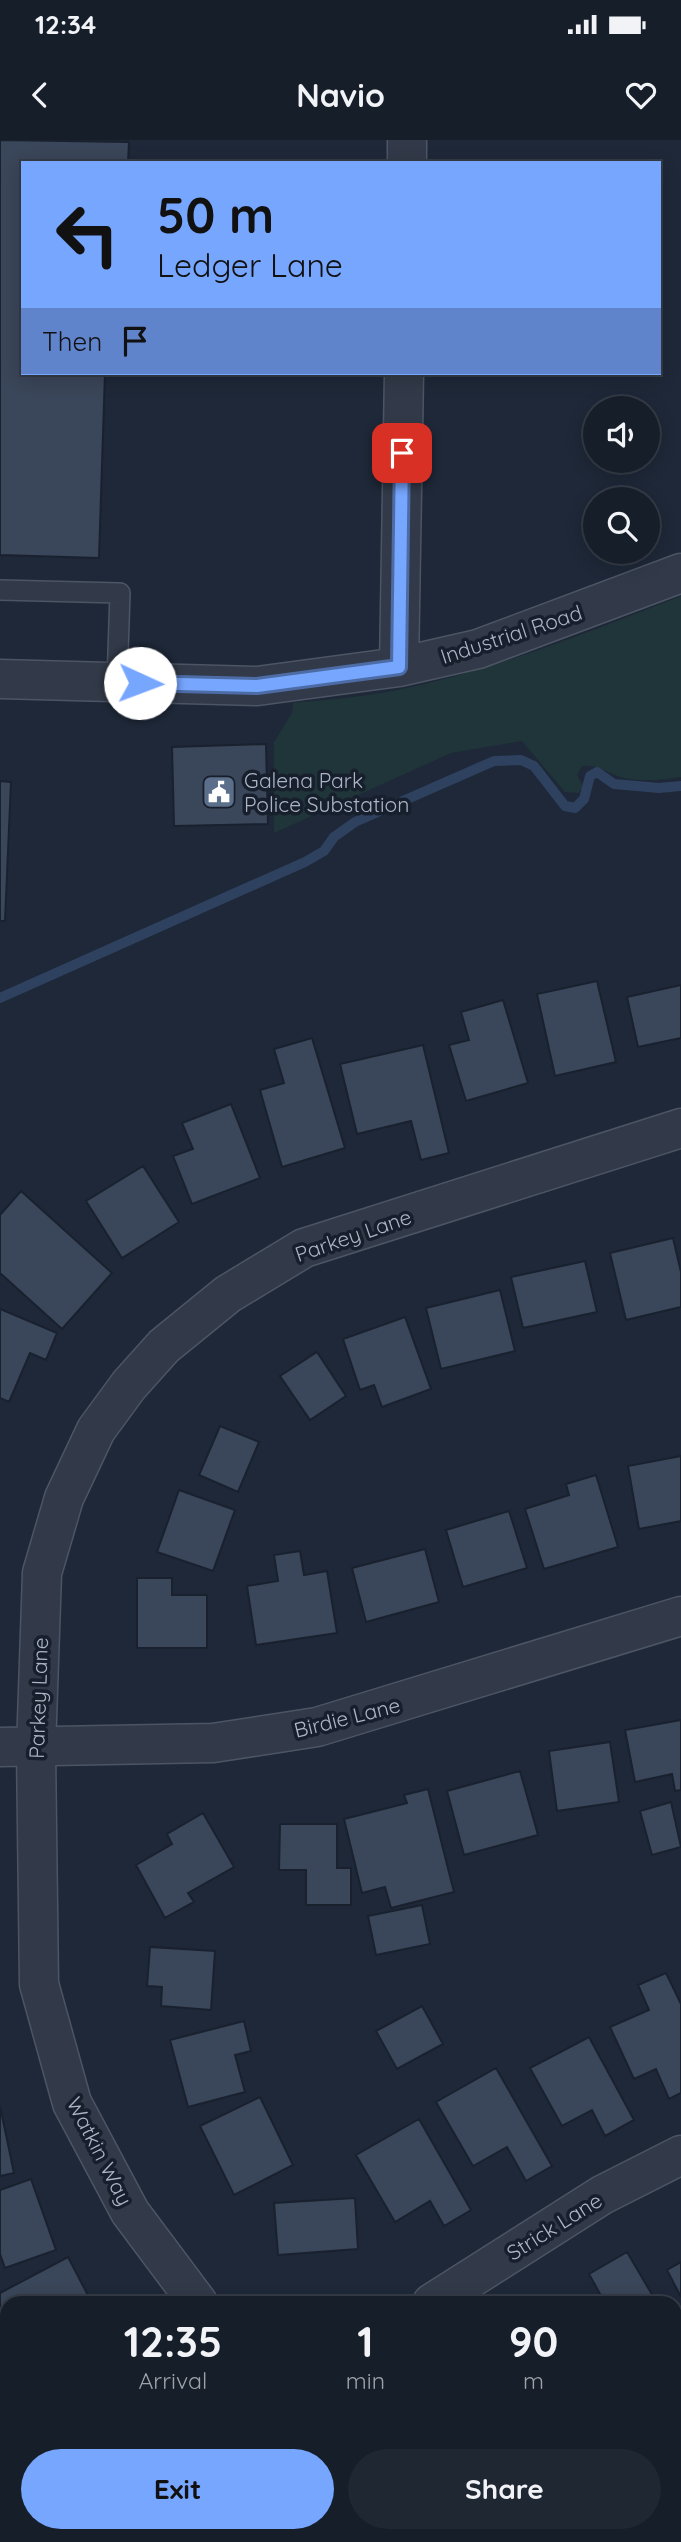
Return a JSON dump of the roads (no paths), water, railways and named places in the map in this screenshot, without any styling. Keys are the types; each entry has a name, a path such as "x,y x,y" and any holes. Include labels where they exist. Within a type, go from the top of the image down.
{"street":[{"path":"407,140 407,161"},
{"path":"399,667 404,375"},
{"name":"Industrial Road","path":"0,679 257,686 399,667 478,649 681,573"},
{"name":"Parkey Lane","path":"36,1897 18,1748 42,1573 64,1498 96,1430 129,1385 164,1346 228,1294 304,1248 681,1128"},
{"name":"Birdie Lane","path":"18,1748 213,1742 317,1727 681,1616"},
{"name":"Watkin Way","path":"36,1897 39,1984 72,2103 131,2212 193,2296"},
{"name":"Strick Lane","path":"443,2296 602,2195 681,2155"}],"lane":[{"path":"0,590 120,593 117,682"}],"waterway":[{"path":"0,998 305,862 324,851 334,837 355,822 494,761 521,760 534,766 565,806 575,808 584,799 590,776 597,772 614,784 659,788 681,786"}],"place":[{"name":"Galena Park Police Substation","path":"219,792"}]}
